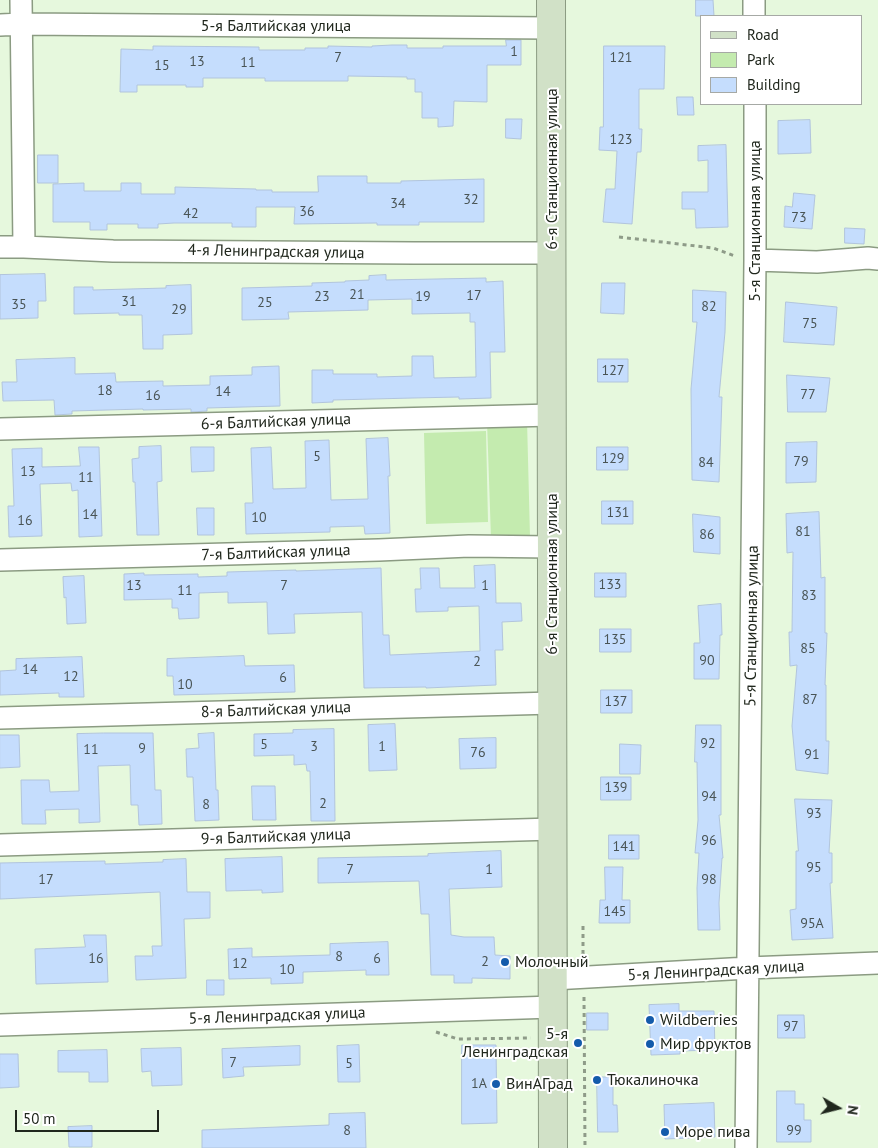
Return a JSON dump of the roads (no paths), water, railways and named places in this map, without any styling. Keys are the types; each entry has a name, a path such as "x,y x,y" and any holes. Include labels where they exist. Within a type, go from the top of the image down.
{"main road":[{"name":"6-я Станционная улица","path":"551,0 553,1148"}],"street":[{"path":"21,0 24,247"},
{"path":"754,0 754,15"},
{"name":"5-я Балтийская улица","path":"0,25 551,28"},
{"name":"5-я Станционная улица","path":"746,1148 755,105"},
{"name":"4-я Ленинградская улица","path":"0,247 132,251 552,253"},
{"path":"755,260 817,262 878,258"},
{"name":"6-я Балтийская улица","path":"0,429 552,415"},
{"name":"7-я Балтийская улица","path":"0,560 469,546 552,547"},
{"name":"8-я Балтийская улица","path":"0,718 552,703"},
{"name":"9-я Балтийская улица","path":"0,844 553,829"},
{"name":"5-я Ленинградская улица","path":"553,979 878,963"},
{"name":"5-я Ленинградская улица","path":"0,1024 553,1007"}],"place":[{"name":"Молочный","path":"505,962"},
{"name":"Wildberries","path":"650,1020"},
{"name":"5-я Ленинградская","path":"578,1043"},
{"name":"Мир фруктов","path":"650,1044"},
{"name":"Тюкалиночка","path":"597,1080"},
{"name":"ВинАГрад","path":"496,1084"},
{"name":"Море пива","path":"665,1132"}]}
